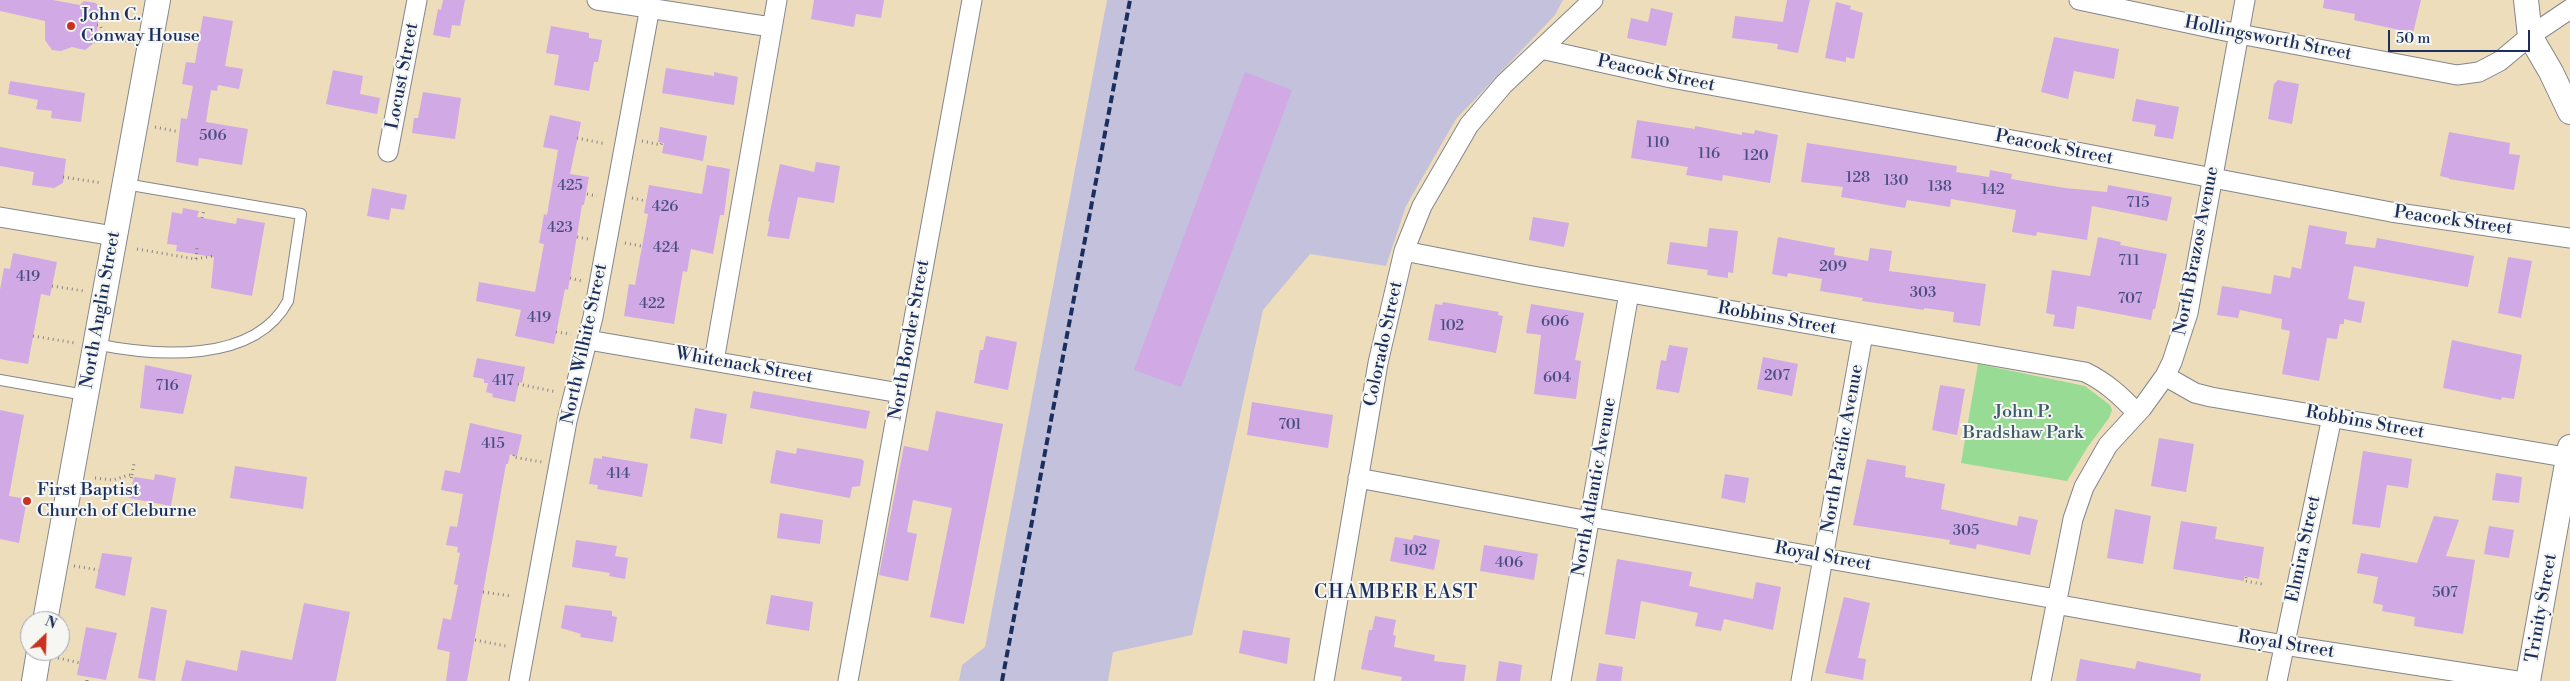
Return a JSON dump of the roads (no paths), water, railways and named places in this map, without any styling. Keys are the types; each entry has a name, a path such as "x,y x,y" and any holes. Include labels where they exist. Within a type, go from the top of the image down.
{"street":[{"name":"North Anglin Street","path":"47,611 114,236 113,184 150,44 158,0"},
{"name":"Locust Street","path":"388,152 417,0"},
{"path":"597,0 771,27"},
{"path":"714,361 777,0"},
{"name":"North Border Street","path":"848,681 972,0"},
{"path":"1540,49 1593,0"},
{"name":"Hollingsworth Street","path":"2079,0 2239,34 2457,75 2479,72 2500,61 2530,36"},
{"name":"North Brazos Avenue","path":"2041,681 2073,519 2084,487 2108,446 2165,376 2172,362 2188,313 2246,0"},
{"path":"2526,0 2530,36 2551,72 2570,112"},
{"name":"North Wilhite Street","path":"519,681 559,466 588,340 650,7"},
{"path":"2530,36 2570,9"},
{"name":"Peacock Street","path":"1540,49 1671,78 2391,212 2570,238"},
{"name":"Colorado Street","path":"1324,681 1378,363 1404,251 1422,206 1469,125 1504,84 1540,49"},
{"path":"0,217 114,236"},
{"name":"Robbins Street","path":"1404,251 1629,293 2085,372 2118,392 2137,412"},
{"name":"North Atlantic Avenue","path":"1561,681 1629,293"},
{"name":"North Pacific Avenue","path":"1801,681 1863,334"},
{"name":"Whitenack Street","path":"588,340 900,393"},
{"name":"Robbins Street","path":"2165,376 2195,393 2570,458"},
{"name":"Elmira Street","path":"2277,681 2332,417"},
{"name":"Trinity Street","path":"2528,681 2570,458 2570,447"},
{"name":"Royal Street","path":"1358,478 1590,519 1824,557 2284,645 2517,681"},
{"path":"34,681 37,661"}],"lane":[{"path":"95,345 124,350 198,351 235,345 262,330 288,302 301,214 113,184"},
{"path":"0,380 85,395"}],"railway":[{"path":"1002,681 1130,0"}],"place":[{"name":"John C. Conway House","path":"71,26"},
{"name":"First Baptist Church of Cleburne","path":"27,501"}],"district":[{"name":"CHAMBER EAST","path":"1396,593"}],"park label":[{"name":"John P. Bradshaw Park","path":"2023,423"}]}
